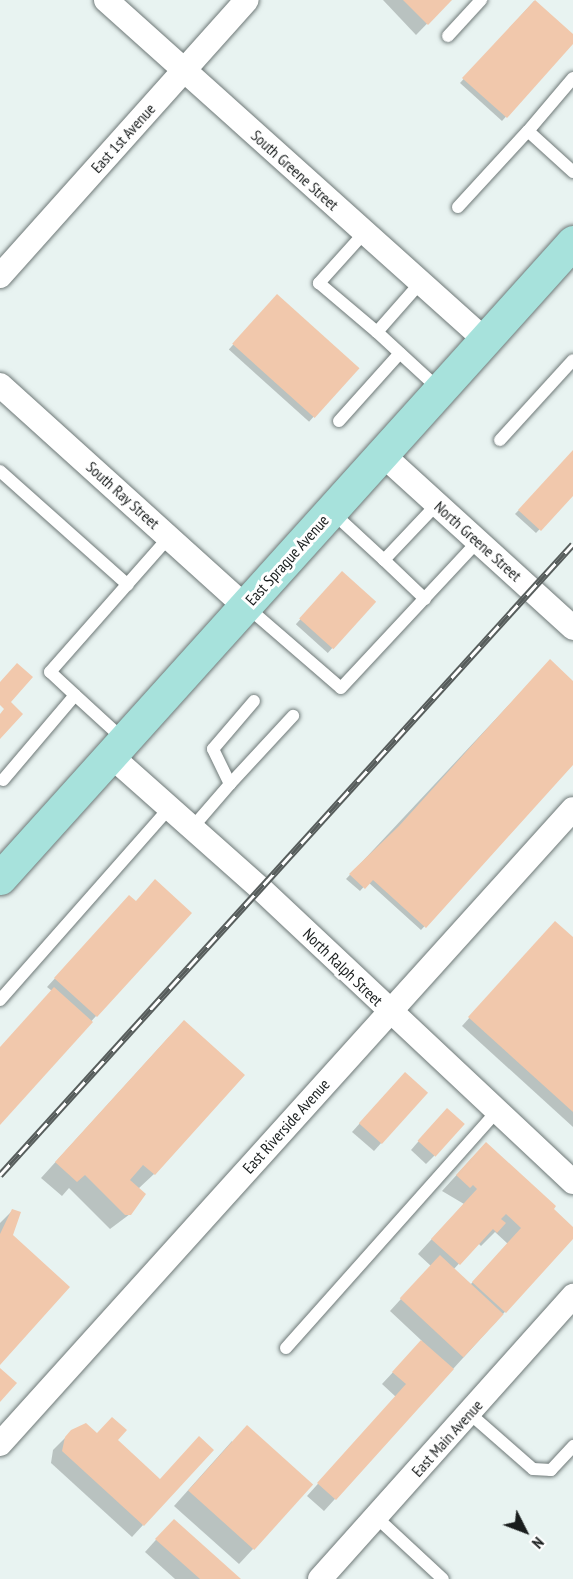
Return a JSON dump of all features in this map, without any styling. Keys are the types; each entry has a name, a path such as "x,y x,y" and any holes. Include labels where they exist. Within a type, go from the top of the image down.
{"main road":[{"name":"East Sprague Avenue","path":"3,869 117,748 573,242"}],"street":[{"name":"South Greene Street","path":"106,0 484,340"},
{"name":"East 1st Avenue","path":"0,276 247,0"},
{"name":"South Ray Street","path":"0,385 245,606"},
{"name":"North Greene Street","path":"383,455 573,628"},
{"name":"North Ralph Street","path":"117,748 192,828 573,1182"},
{"name":"East Riverside Avenue","path":"0,1444 573,809"},
{"name":"East Main Avenue","path":"320,1579 573,1298"}],"lane":[{"path":"448,36 481,0"},
{"path":"458,207 573,78"},
{"path":"528,131 573,172"},
{"path":"365,232 319,283 440,390"},
{"path":"377,332 420,283"},
{"path":"339,421 399,353"},
{"path":"500,440 573,360"},
{"path":"0,471 128,585"},
{"path":"384,560 436,504"},
{"path":"331,511 424,599"},
{"path":"117,748 75,695 50,672 169,537"},
{"path":"245,606 341,688 478,541"},
{"path":"3,780 75,695"},
{"path":"230,784 213,749 254,701"},
{"path":"192,828 293,716"},
{"path":"0,1000 170,807"},
{"path":"286,1348 497,1111"},
{"path":"469,1413 533,1469 551,1470 573,1446"},
{"path":"376,1517 443,1579"}],"building":[{"path":"403,0 452,0 428,25"},
{"path":"535,0 573,34 573,44 507,118 462,78"},
{"path":"277,294 359,368 315,418 232,344"},
{"path":"573,450 573,496 541,531 518,510"},
{"path":"342,571 376,602 333,649 299,619"},
{"path":"550,659 573,681 573,765 426,928 373,880 365,889 349,874 399,826"},
{"path":"17,663 33,677 11,702 23,714 0,739 0,714 4,709 0,705 0,682"},
{"path":"155,879 192,913 97,1017 54,978 129,895 136,901"},
{"path":"555,921 573,937 573,1112 468,1017"},
{"path":"54,987 93,1022 0,1125 0,1047"},
{"path":"184,1020 245,1075 155,1175 143,1165 130,1180 146,1194 131,1215 125,1215 85,1175 77,1182 55,1162"},
{"path":"405,1072 428,1093 382,1144 359,1123"},
{"path":"447,1108 465,1124 435,1157 418,1141"},
{"path":"486,1142 556,1206 554,1209 573,1227 573,1239 506,1313 472,1282 521,1228 506,1214 501,1219 506,1223 497,1233 493,1229 460,1265 431,1239 477,1189 473,1185 470,1188 456,1175"},
{"path":"12,1209 21,1212 13,1235 70,1287 0,1365 0,1234"},
{"path":"440,1255 504,1314 463,1357 400,1298"},
{"path":"421,1340 454,1369 336,1500 317,1483 406,1384 392,1372"},
{"path":"0,1368 17,1383 0,1402"},
{"path":"112,1417 127,1430 118,1440 160,1479 199,1436 214,1450 144,1526 62,1451 65,1437 71,1430 86,1423 97,1433"},
{"path":"247,1425 313,1485 254,1550 188,1490"},
{"path":"174,1519 241,1579 200,1579 155,1539"}],"railway":[{"path":"0,1175 573,544"}]}
